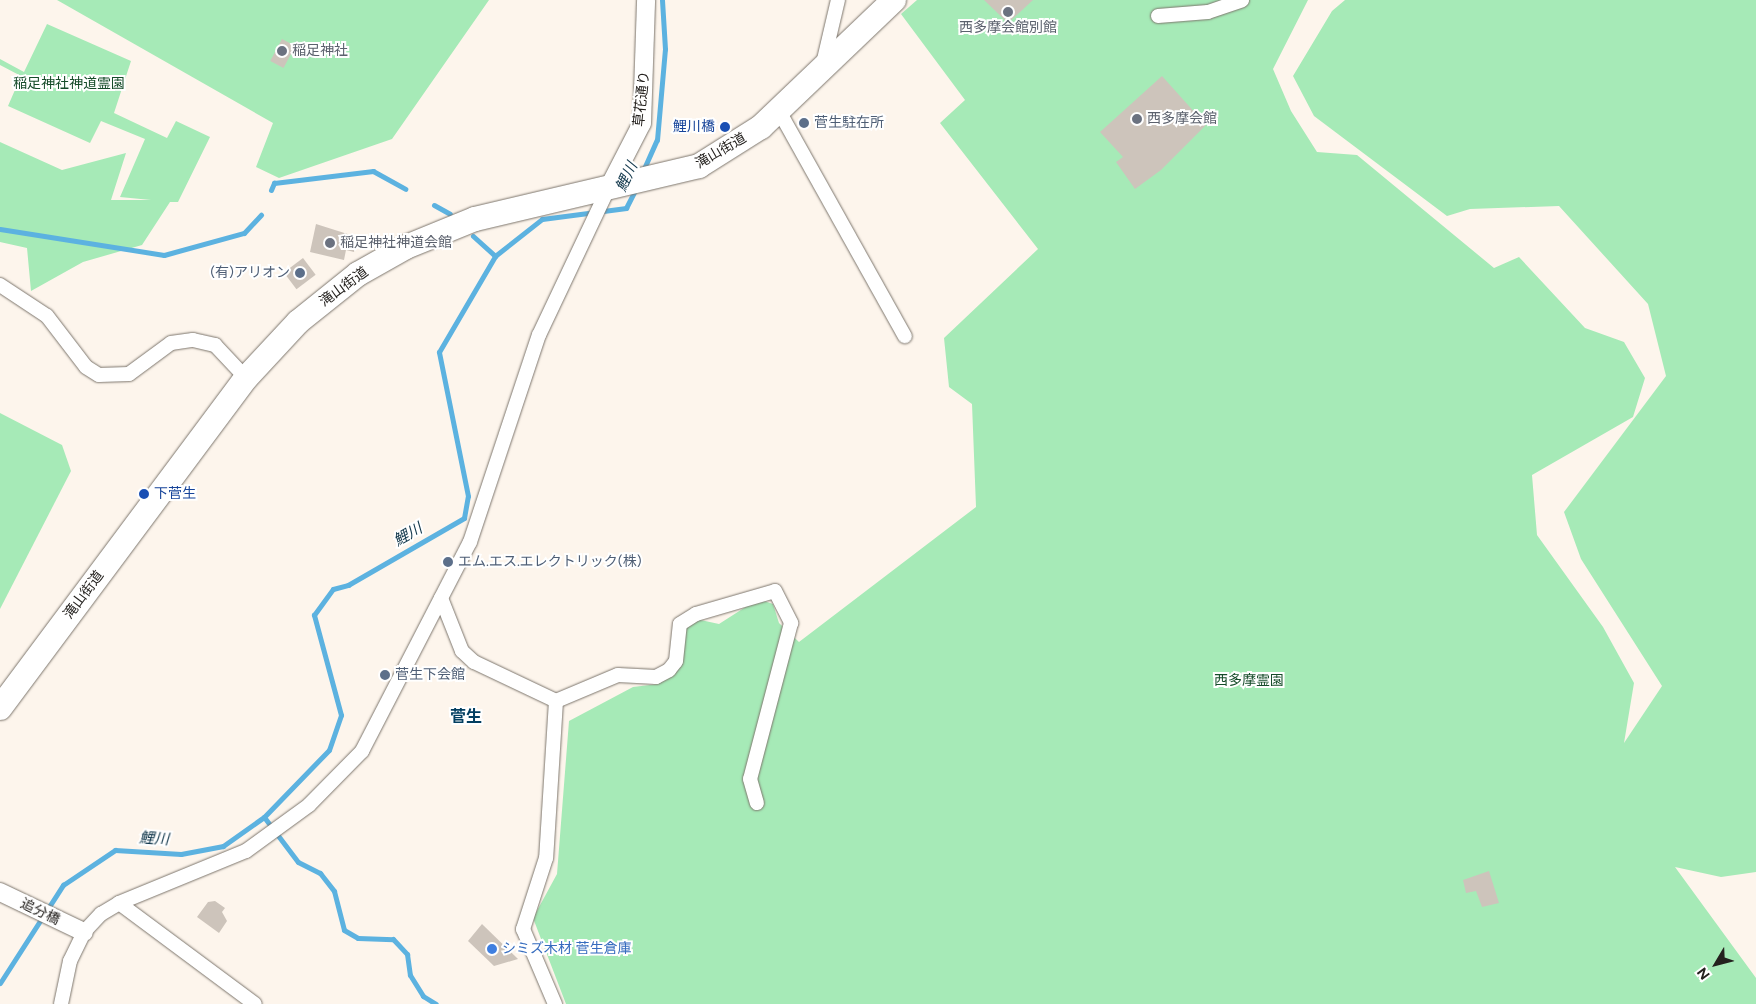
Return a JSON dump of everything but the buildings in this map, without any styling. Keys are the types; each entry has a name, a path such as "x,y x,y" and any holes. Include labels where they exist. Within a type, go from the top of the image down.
{"highway":[{"name":"滝山街道","path":"0,708 246,378 298,322 358,274 406,247 475,220 610,193 715,158 779,112 822,68 894,0"}],"street":[{"name":"草花通り","path":"610,193 642,123 646,0"},
{"path":"822,68 838,0"},
{"path":"1158,16 1208,12 1242,0"},
{"path":"779,112 905,336"},
{"path":"61,1004 77,929 119,903 228,861 262,840 287,822 347,771 362,751 441,598 487,501 539,335 610,193"},
{"path":"0,285 47,316 86,367 99,375 129,374 171,343 193,340 215,345 246,378"},
{"path":"441,598 462,651 474,662 556,701 618,675 656,677 669,670 676,661 680,624 696,614 775,590 790,623 750,779 757,803"},
{"path":"555,1004 523,929 546,858 556,701"},
{"name":"追分橋","path":"6,895 77,929"},
{"path":"119,903 255,1004"}],"green space":[{"path":"57,0 489,0 392,139 279,178 256,167 273,123"},
{"name":"西多摩霊園","path":"917,0 1308,0 1273,69 1291,111 1317,152 1357,155 1494,268 1519,257 1585,328 1624,342 1645,378 1633,417 1532,475 1537,535 1603,627 1634,683 1624,743 1662,686 1581,559 1564,512 1666,376 1648,304 1559,206 1470,209 1447,216 1314,116 1293,76 1332,11 1345,0 1756,0 1756,872 1721,877 1675,867 1756,978 1756,1004 566,1004 533,918 557,874 569,721 633,687 658,684 679,662 678,636 696,619 719,624 758,599 773,604 779,623 799,642 976,507 972,404 949,387 944,338 1038,249 940,123 965,100 901,14"},
{"name":"稲足神社神道霊園","path":"47,24 131,61 114,113 167,138 176,121 210,137 178,202 170,202 142,245 83,262 31,291 27,248 0,242 0,142 62,170 126,153 111,200 151,200 120,197 145,139 101,121 90,143 8,106 21,76 0,65 0,59 24,72"},
{"path":"0,413 62,445 71,471 0,609"}],"waterway":[{"name":"鯉川","path":"642,173 657,140 665,49 662,0"},
{"path":"271,190 274,183 373,171 405,189"},
{"name":"鯉川","path":"0,983 63,885 115,850 181,854 223,846 264,817 329,750 341,715 314,615 333,589 348,585 464,518 468,496 439,352 495,256 542,219 626,208 635,190"},
{"path":"434,205 450,214"},
{"path":"0,229 164,255 244,233 261,215"},
{"path":"473,236 495,256"},
{"path":"264,817 298,862 320,873 334,891 344,930 358,938 393,939 407,954 410,975 423,996 436,1004"}],"place":[{"name":"西多摩会館別館","path":"1008,12"},
{"name":"稲足神社","path":"282,51"},
{"name":"西多摩会館","path":"1137,119"},
{"name":"菅生駐在所","path":"804,123"},
{"name":"鯉川橋","path":"725,127"},
{"name":"稲足神社神道会館","path":"330,243"},
{"name":"(有)アリオン","path":"300,273"},
{"name":"下菅生","path":"144,494"},
{"name":"エム.エス.エレクトリック(株)","path":"448,562"},
{"name":"菅生下会館","path":"385,675"},
{"name":"シミズ木材 菅生倉庫","path":"492,949"}],"district":[{"name":"菅生","path":"466,717"}]}
